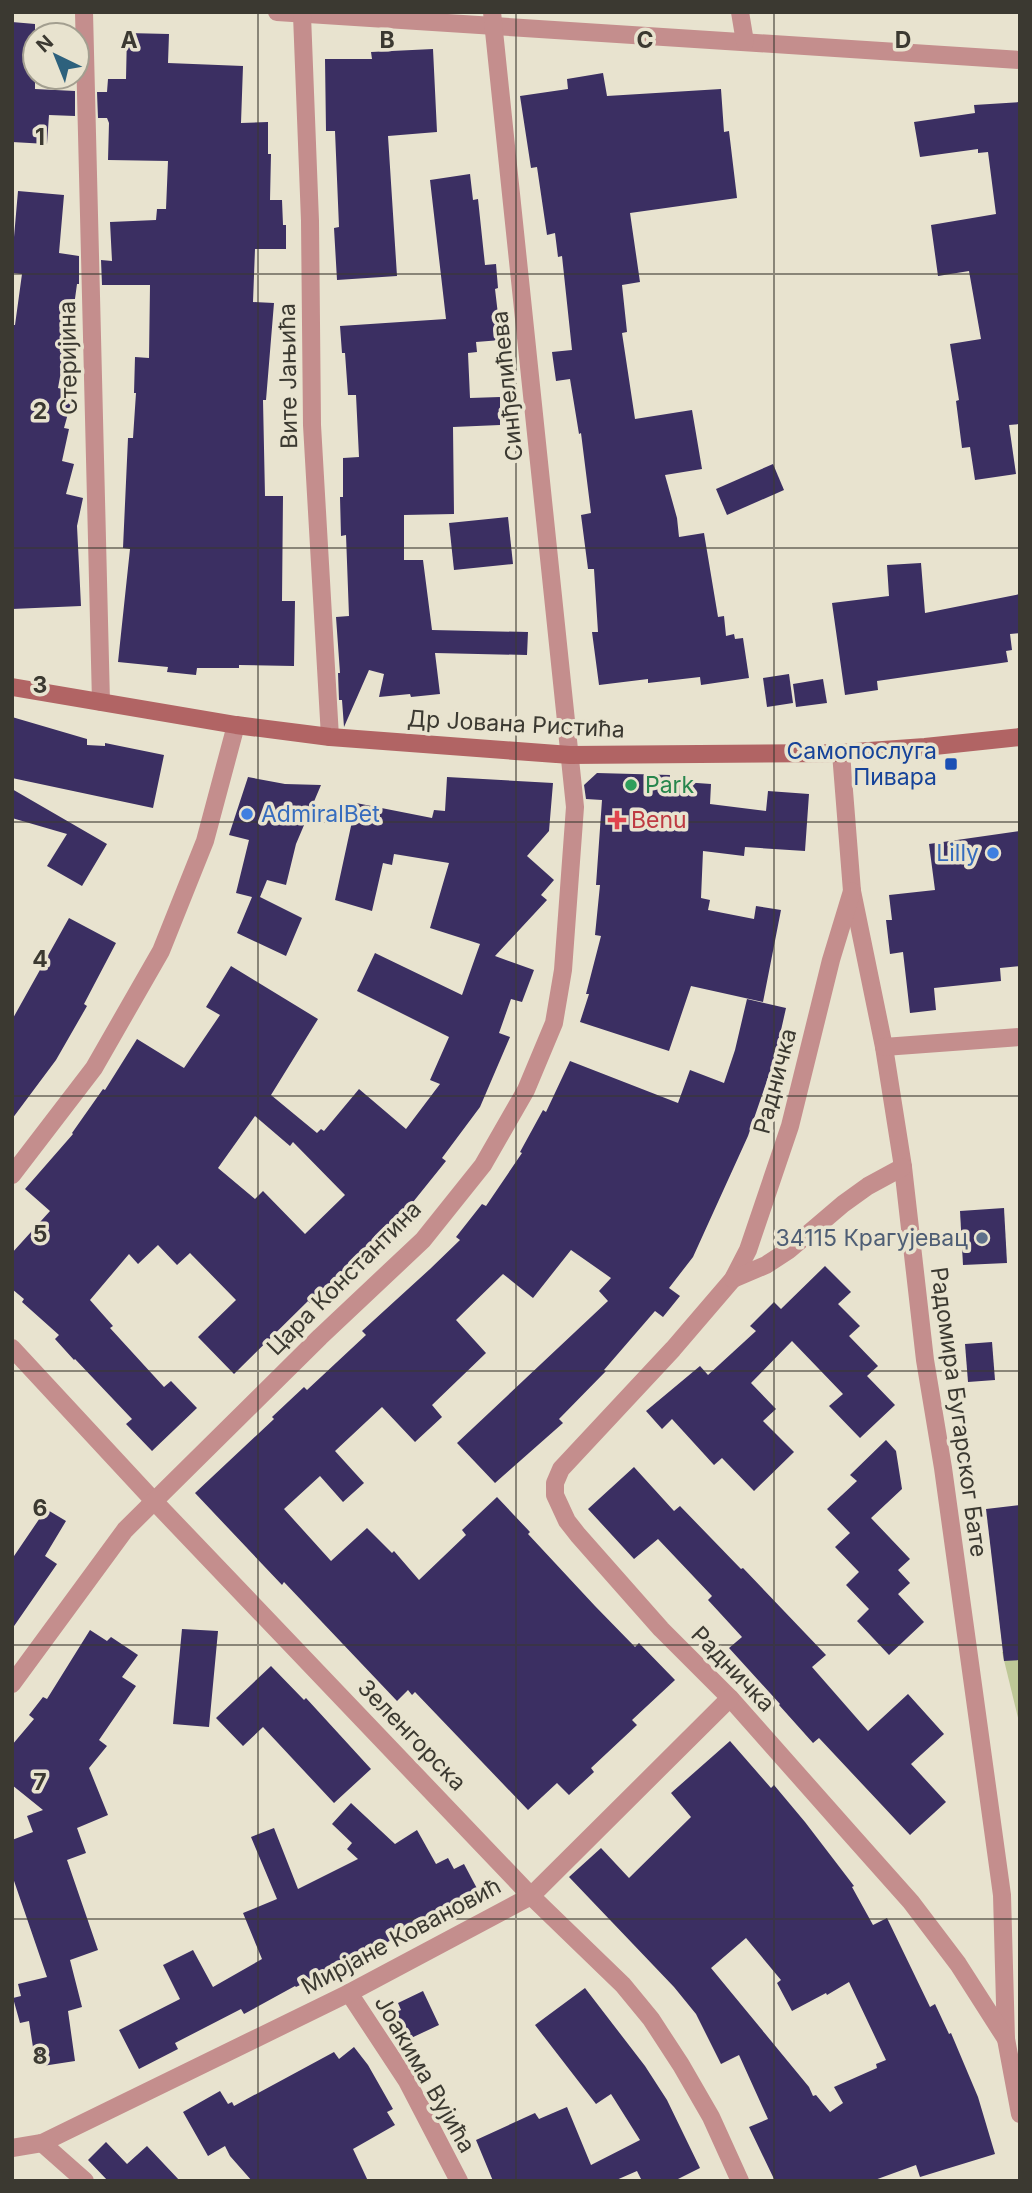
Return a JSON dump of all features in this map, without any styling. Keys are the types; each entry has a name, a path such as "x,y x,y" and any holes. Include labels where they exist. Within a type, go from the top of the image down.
{"street":[{"name":"Стеријина","path":"84,12 101,702"},
{"path":"277,12 302,15 493,19 745,42 1020,60"},
{"path":"740,12 745,42"},
{"name":"Вите Јањића","path":"302,15 310,221 312,425 330,737"},
{"name":"Синђелићева","path":"493,19 570,755"},
{"name":"Др Јована Ристића","path":"12,687 236,725 330,737 570,755 841,753 1020,737"},
{"path":"12,1175 94,1068 161,951 205,841 236,725"},
{"name":"Радомира Бугарског Бате","path":"841,753 852,891 884,1047 903,1167 926,1360 1002,1895 1006,2039"},
{"name":"Цара Константина","path":"12,1684 125,1530 423,1240 484,1165 520,1100 554,1023 564,970 575,807 570,755"},
{"name":"Радничка","path":"852,891 831,960 790,1126 748,1250 733,1279 673,1349 571,1456 555,1483 555,1495 559,1508 578,1535 644,1611 730,1699 911,1902 958,1964 1006,2039 1020,2114"},
{"path":"884,1047 1020,1037"},
{"name":"Радничка","path":"733,1279 766,1265 789,1250 843,1204 868,1186 903,1167"},
{"name":"Зеленгорска","path":"12,1348 153,1500 531,1896 623,1986 651,2019 712,2117 740,2181"},
{"name":"Мирјане Ковановић","path":"12,2148 42,2143 349,1993 531,1896 730,1699"},
{"name":"Јоакима Вујића","path":"349,1993 407,2081 459,2181"},
{"path":"42,2143 85,2181"}],"green space":[{"path":"1020,1649 1020,1726 1002,1652"}],"building":[{"path":"12,22 21,23 21,91 75,91 75,116 49,115 47,144 12,142"},
{"path":"127,33 169,34 168,63 243,66 241,123 268,122 268,154 271,154 270,200 282,200 286,249 255,249 253,302 274,303 266,400 263,400 265,496 283,496 282,601 295,601 294,666 239,665 239,668 197,668 196,675 167,672 168,667 118,662 130,549 123,548 128,438 133,438 135,357 149,358 150,285 102,285 101,260 112,261 110,222 156,220 157,209 166,209 168,161 108,160 109,123 107,118 98,118 97,92 107,92 108,79 126,79"},
{"path":"433,49 437,132 388,136 397,276 337,280 334,228 339,227 335,131 326,131 325,59 372,59 371,52"},
{"path":"603,73 607,96 721,89 724,132 729,131 737,198 630,213 640,282 622,285 627,332 622,333 635,419 692,410 702,469 665,475 677,518 679,537 704,533 718,617 724,616 726,636 734,634 735,639 743,638 749,678 701,685 700,677 648,683 648,679 599,685 592,632 598,632 594,569 588,569 581,515 591,513 581,433 579,434 570,379 556,381 552,352 572,350 562,256 558,257 555,233 547,235 537,167 531,168 520,96 568,89 567,79"},
{"path":"1020,102 1020,424 1009,425 1016,474 975,480 970,447 962,448 956,401 959,400 950,344 981,339 969,271 938,276 931,225 996,214 988,152 978,153 978,149 920,157 914,122 975,113 974,105"},
{"path":"470,174 473,200 478,199 485,265 496,264 498,288 495,289 501,340 476,342 477,352 468,353 470,398 500,397 500,425 453,427 454,514 404,515 404,560 423,560 432,630 528,632 527,655 435,653 440,694 411,697 410,694 379,697 384,674 369,670 344,727 342,700 339,700 336,617 349,616 346,535 341,536 340,497 343,497 343,458 359,457 356,395 348,395 340,326 446,319 430,180"},
{"path":"18,191 64,195 59,253 79,256 79,284 58,388 74,392 64,428 69,429 62,461 74,464 66,494 83,498 77,526 81,606 12,609 12,325 15,325 22,274 12,273 12,237"},
{"path":"773,464 784,490 727,515 716,489"},
{"path":"508,517 513,564 454,570 449,523"},
{"path":"921,563 925,613 1020,594 1020,633 1010,634 1012,650 1006,651 1008,662 877,681 878,690 845,695 832,603 889,596 887,565"},
{"path":"789,674 793,703 767,707 763,678"},
{"path":"823,679 827,703 796,707 793,684"},
{"path":"12,717 87,739 87,745 105,746 105,743 164,755 153,808 12,778"},
{"path":"597,773 670,775 669,781 711,784 710,804 766,811 768,791 809,794 805,851 745,847 744,856 703,851 701,898 710,900 708,910 754,919 756,906 781,910 763,1002 691,986 669,1051 580,1022 589,994 586,994 601,936 595,935 600,885 596,885 602,800 586,799 584,785"},
{"path":"248,777 285,784 321,785 296,844 286,885 267,880 260,897 302,918 286,956 237,933 252,897 236,893 249,840 229,835"},
{"path":"447,777 553,783 549,831 527,856 554,880 541,895 547,900 495,956 534,970 522,1002 511,999 499,1033 510,1037 480,1107 442,1158 446,1161 409,1207 234,1374 198,1337 236,1300 190,1253 177,1265 158,1245 138,1264 129,1254 90,1300 113,1326 110,1328 164,1387 171,1381 197,1408 152,1451 126,1424 132,1419 55,1339 59,1335 22,1302 24,1299 12,1289 12,1253 50,1211 25,1189 73,1134 137,1039 184,1068 220,1015 206,1007 231,966 318,1019 271,1095 317,1133 321,1129 324,1131 359,1089 406,1129 440,1084 430,1080 449,1037 357,991 375,953 462,995 480,944 430,928 449,863 394,854 392,865 383,863 372,911 335,900 356,803 432,818 434,810 445,811","holes":["255,1116 290,1146 293,1142 345,1195 305,1234 263,1191 255,1199 218,1168"]},
{"path":"12,789 107,844 82,886 47,866 67,834 12,818"},
{"path":"1020,831 1020,966 1000,968 1001,981 934,988 936,1010 910,1013 903,952 890,954 886,920 892,920 889,895 935,890 929,844"},
{"path":"69,918 116,943 84,1004 87,1006 56,1060 12,1119 12,1020"},
{"path":"747,999 786,1008 775,1057 748,1136 693,1257 669,1288 680,1296 663,1317 655,1311 604,1370 606,1371 559,1419 563,1423 495,1483 457,1443 608,1301 599,1291 611,1278 571,1250 533,1298 503,1274 456,1320 486,1353 432,1405 442,1417 415,1442 382,1407 335,1451 364,1483 343,1502 320,1476 284,1509 331,1561 367,1528 392,1553 394,1551 419,1580 466,1535 462,1530 497,1497 595,1606 635,1647 639,1643 675,1680 632,1720 637,1725 591,1768 594,1772 569,1795 557,1783 528,1810 415,1692 412,1695 408,1690 397,1701 195,1493 304,1387 307,1390 366,1335 362,1331 460,1240 456,1237 482,1204 486,1206 522,1153 520,1152 543,1110 546,1112 570,1061 678,1103 690,1070 724,1083"},
{"path":"1004,1208 1007,1263 963,1265 960,1211"},
{"path":"825,1266 851,1292 838,1304 860,1326 849,1336 878,1366 867,1376 895,1405 860,1438 829,1406 843,1394 792,1341 751,1383 776,1409 763,1421 794,1452 754,1491 722,1458 714,1465 672,1419 662,1429 646,1411 700,1366 708,1375 756,1331 750,1326 774,1302 781,1309"},
{"path":"992,1342 995,1380 968,1382 965,1344"},
{"path":"886,1440 896,1451 902,1489 871,1518 910,1559 898,1570 910,1583 898,1594 924,1622 889,1655 857,1621 869,1609 846,1585 859,1572 835,1547 850,1533 827,1509 857,1481 850,1475"},
{"path":"634,1467 674,1511 680,1506 826,1655 812,1667 868,1731 908,1694 944,1734 911,1764 946,1802 910,1835 819,1738 813,1743 729,1648 742,1637 708,1600 712,1596 658,1539 634,1559 588,1509"},
{"path":"1020,1505 1020,1660 1004,1661 986,1509"},
{"path":"46,1509 66,1521 45,1556 57,1564 12,1629 12,1559"},
{"path":"182,1629 218,1631 209,1727 173,1724"},
{"path":"90,1630 107,1641 111,1637 138,1655 122,1677 136,1686 99,1740 107,1746 89,1768 108,1815 77,1828 86,1853 67,1860 98,1950 70,1960 82,2007 68,2011 75,2061 36,2067 29,2021 20,2023 13,1998 21,1996 18,1984 47,1977 12,1875 12,1840 33,1832 27,1816 43,1810 12,1785 12,1745 34,1719 29,1715 43,1697 47,1699"},
{"path":"271,1666 304,1700 306,1698 371,1769 334,1803 263,1727 243,1746 216,1718"},
{"path":"730,1741 771,1788 774,1785 854,1886 852,1887 873,1925 887,1918 930,2007 935,2004 949,2034 951,2033 978,2097 995,2154 920,2177 916,2165 872,2181 775,2181 749,2127 768,2119 739,2055 721,2064 696,2014 674,1987 569,1877 601,1848 629,1878 691,1817 671,1793","holes":["746,1938 781,1980 777,1983 792,2011 849,1982 886,2060 876,2064 877,2068 834,2087 843,2103 830,2112 816,2095 813,2096 809,2087 711,1968"]},
{"path":"351,1803 395,1844 417,1830 436,1864 448,1858 454,1869 464,1864 481,1896 442,1916 441,1913 347,1964 295,1986 244,2014 241,2009 175,2043 178,2049 139,2069 119,2030 180,1999 163,1965 193,1950 213,1987 262,1959 243,1913 277,1899 251,1837 274,1828 298,1889 358,1859 347,1849 352,1843 332,1824"},
{"path":"585,1988 645,2066 667,2100 700,2168 674,2181 642,2181 637,2171 614,2181 493,2181 476,2140 535,2113 539,2119 567,2107 591,2165 640,2140 611,2094 596,2104 535,2025"},
{"path":"423,1991 439,2025 409,2039 396,2012 401,2010 398,2003"},
{"path":"354,2047 368,2065 393,2109 387,2112 395,2125 353,2149 368,2181 252,2181 230,2156 225,2146 208,2156 183,2112 220,2091 228,2104 232,2102 234,2106 334,2052 339,2059"},
{"path":"106,2142 127,2164 147,2146 180,2181 108,2181 88,2160"}],"place":[{"name":"Самопослуга Пивара","path":"951,764"},
{"name":"Park","path":"631,785"},
{"name":"AdmiralBet","path":"247,814"},
{"name":"Benu","path":"617,820"},
{"name":"Lilly","path":"993,853"},
{"name":"34115 Крагујевац","path":"982,1238"}]}
